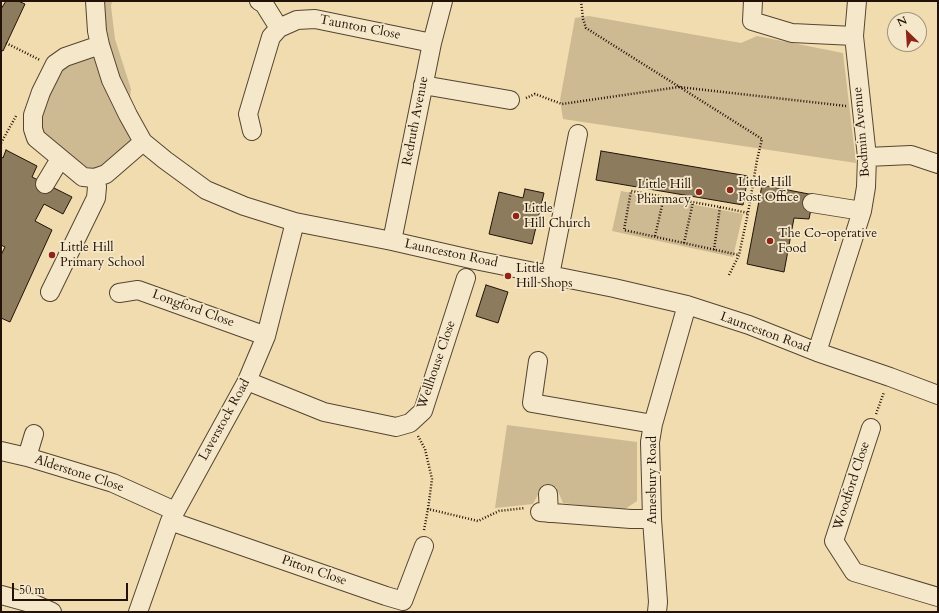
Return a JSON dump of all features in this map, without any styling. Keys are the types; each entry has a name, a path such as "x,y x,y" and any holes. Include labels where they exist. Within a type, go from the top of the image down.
{"street":[{"name":"Launceston Road","path":"95,1 97,31 111,80 143,142 206,190 244,206 295,222 392,241 687,305 749,325 816,352 938,395"},
{"path":"252,131 248,114 271,37 279,28 264,4 259,1"},
{"name":"Redruth Avenue","path":"392,241 423,85 443,1"},
{"path":"753,1 750,23 792,32 854,36"},
{"name":"Bodmin Avenue","path":"816,352 862,211 866,187 867,157 854,36 857,1"},
{"name":"Taunton Close","path":"279,28 297,20 315,19 432,43"},
{"path":"100,45 65,57 55,64 41,92 33,115 33,128 36,138 84,177 95,178 106,174 143,142"},
{"path":"423,85 510,100"},
{"path":"550,275 578,134"},
{"path":"867,157 911,155 938,164"},
{"path":"45,184 60,158"},
{"path":"50,292 96,198 97,187 95,178"},
{"path":"812,203 862,211"},
{"name":"Laverstock Road","path":"138,612 173,516 247,382 266,336 295,222"},
{"name":"Wellhouse Close","path":"247,382 324,412 396,427 410,423 423,411 466,278"},
{"name":"Longford Close","path":"119,293 137,283 266,336"},
{"name":"Amesbury Road","path":"657,612 658,602 652,519 650,442 653,424 687,305"},
{"path":"538,361 532,403 653,424"},
{"name":"Woodford Close","path":"871,428 834,541 854,572 938,597"},
{"name":"Alderstone Close","path":"27,457 34,434"},
{"name":"Alderstone Close","path":"1,451 27,457 113,483 173,516"},
{"path":"548,494 544,513 652,519"},
{"name":"Pitton Close","path":"173,516 386,596 403,601 424,546"},
{"path":"1,596 34,604 52,612"}],"path":[{"path":"580,1 586,28 762,139 739,255 728,275"},
{"path":"6,44 45,63"},
{"path":"510,100 515,103 535,94 562,104 679,87 861,108"},
{"path":"739,255 624,230 631,191 748,213"},
{"path":"655,236 664,196"},
{"path":"684,243 693,202"},
{"path":"714,250 720,207"},
{"path":"871,428 890,377"},
{"path":"410,423 425,450 432,479 423,537 424,546"},
{"path":"428,509 478,521 499,511 532,507 544,513"}],"shaded area":[{"path":"95,1 112,1 111,6 115,39 131,89 128,115 143,142 95,178 36,138 55,64 99,45"},
{"path":"589,16 741,43 757,36 843,53 856,163 563,119 560,100 575,18"},
{"path":"621,191 743,214 733,257 612,231"},
{"path":"507,425 637,442 637,501 622,511 563,503 556,487 542,487 533,504 495,508"}],"building":[{"path":"6,1 18,1 25,4 3,51 1,50 1,9"},
{"path":"6,150 37,166 32,177 72,197 63,214 44,204 35,221 52,230 10,322 1,318 1,255 5,247 1,245 1,157 3,158"},
{"path":"601,151 748,176 743,205 596,180"},
{"name":"The Co-operative Food","path":"762,185 814,195 809,219 794,218 784,272 747,264"},
{"name":"Little Hill Church","path":"525,189 544,193 532,244 489,234 499,192 523,198"},
{"path":"486,285 508,292 498,323 476,316"}],"place":[{"name":"Little Hill Post Office","path":"730,190"},
{"name":"Little Hill Pharmacy","path":"699,192"},
{"name":"Little Hill Church","path":"516,216"},
{"name":"The Co-operative Food","path":"770,241"},
{"name":"Little Hill Primary School","path":"52,255"},
{"name":"Little Hill Shops","path":"508,276"}]}
